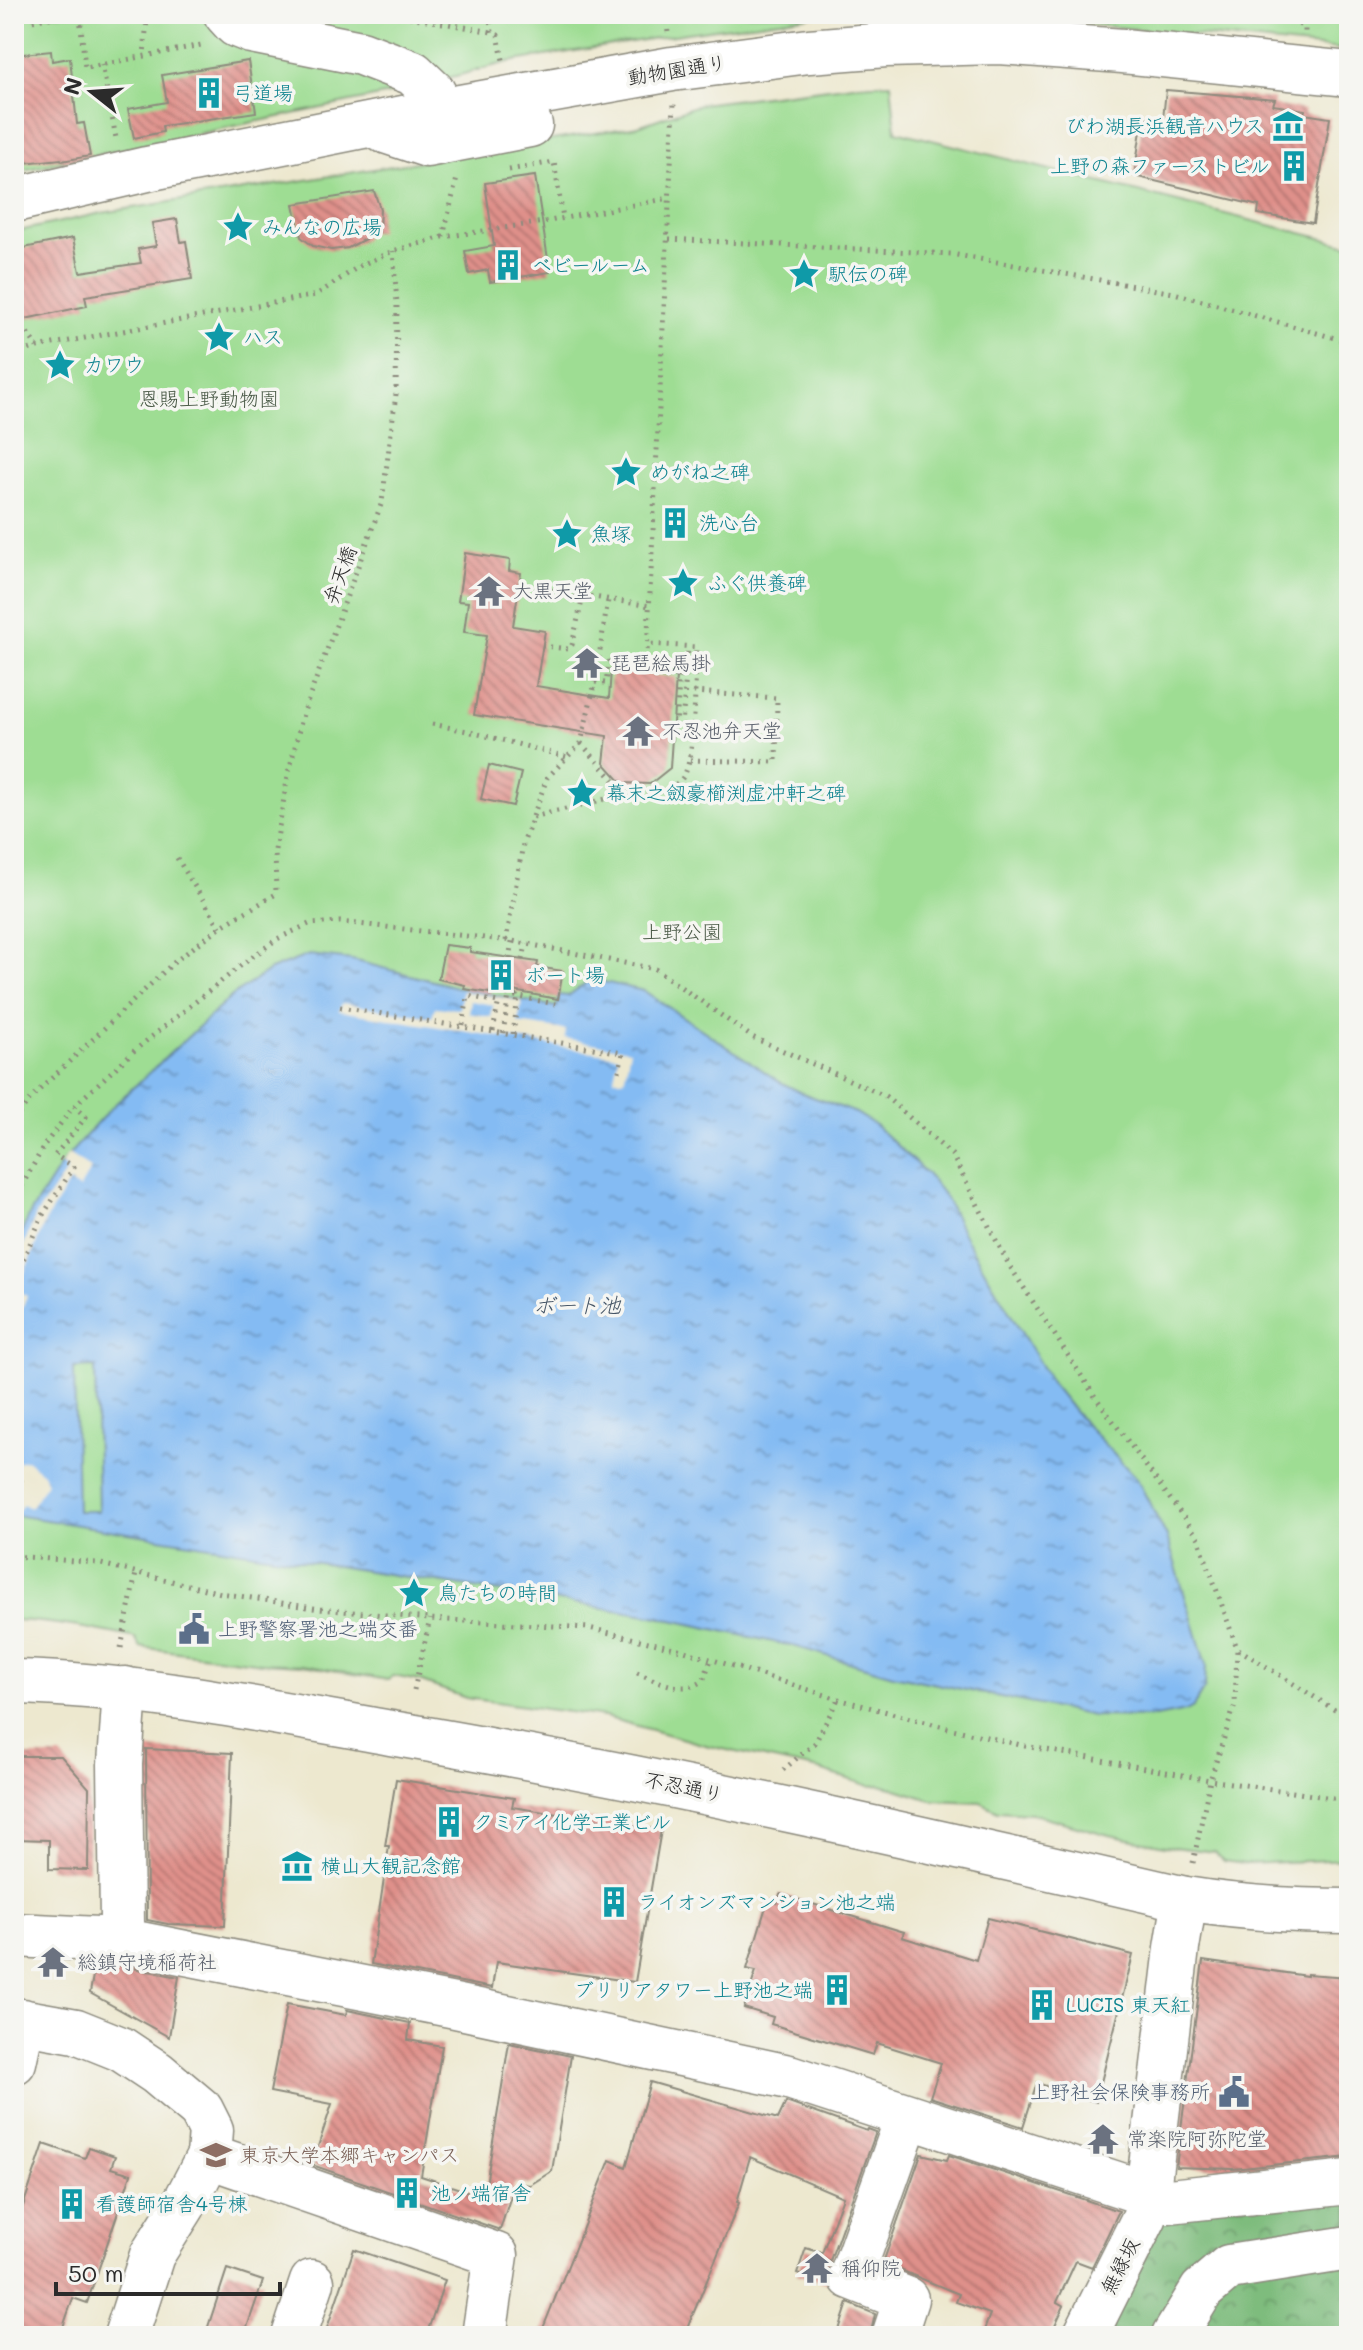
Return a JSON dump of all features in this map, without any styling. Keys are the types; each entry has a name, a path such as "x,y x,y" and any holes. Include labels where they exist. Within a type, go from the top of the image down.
{"street":[{"path":"226,14 236,25 251,31 361,53 413,73 433,92 443,110"},
{"name":"動物園通り","path":"14,200 147,169 443,110 672,69 809,51 999,42 1349,74"},
{"path":"370,125 427,145 607,110 625,78"},
{"path":"120,1940 123,1668"},
{"name":"不忍通り","path":"14,1682 123,1668 244,1707 641,1777 1185,1899 1296,1911 1349,1911"},
{"name":"無縁坂","path":"1085,2336 1145,2216 1185,1899"},
{"path":"14,1935 120,1940 455,2006 789,2077 1169,2201 1349,2182"},
{"path":"17,2034 76,2031 121,2049 157,2073 201,2110 211,2130 209,2156 183,2206 152,2255 126,2336"},
{"path":"894,2336 906,2299 851,2277 908,2116"},
{"path":"209,2156 496,2255 484,2336"},
{"path":"1174,2336 1202,2290 1229,2267 1349,2248"},
{"path":"294,2336 312,2282"}],"path":[{"path":"30,14 32,21 64,15 147,19 144,55"},
{"path":"394,14 498,35 506,74"},
{"path":"489,14 492,32"},
{"path":"80,16 85,68 198,45"},
{"path":"102,64 117,140"},
{"path":"646,674 669,239 674,97 672,69"},
{"path":"503,171 554,162 563,218"},
{"path":"443,237 457,178 472,176"},
{"path":"14,355 37,347 316,295 361,265 393,251 443,237 670,198"},
{"path":"669,239 951,254 1174,293 1349,342"},
{"name":"弁天橋","path":"220,927 276,894 275,850 303,714 382,502 396,394 397,303 393,251"},
{"path":"14,313 37,347"},
{"path":"519,585 650,606"},
{"path":"542,646 569,649 583,596"},
{"path":"509,959 513,895 523,844 547,778 581,743 595,682 608,600"},
{"path":"533,817 626,794 655,795 683,779 690,760 696,647 648,644"},
{"path":"595,682 606,683 609,662 680,668 676,726 682,726 688,647"},
{"path":"690,760 776,762 777,698 694,692"},
{"path":"432,724 567,757"},
{"path":"581,743 626,794"},
{"path":"14,1120 33,1096 103,1028 172,964 220,927 177,858"},
{"path":"14,1200 45,1144 74,1106 135,1050 243,964 277,939 309,924 340,922 509,941 655,969 752,1037 885,1096 952,1155 1009,1265 1094,1395 1198,1537 1237,1648 1235,1705 1210,1780 1185,1899"},
{"path":"523,960 526,944"},
{"path":"503,986 509,995 513,1034"},
{"path":"463,1025 468,996 498,1002 518,988"},
{"path":"491,991 555,1004"},
{"path":"503,1033 509,995"},
{"path":"493,1031 498,1002"},
{"path":"340,1007 623,1053 618,1076"},
{"path":"14,1281 41,1218 74,1167 55,1155 86,1117 74,1106"},
{"path":"14,1477 23,1483 14,1496"},
{"path":"14,1556 97,1563 221,1593 319,1609 589,1628 651,1641 838,1699 1025,1746 1210,1780 1333,1798 1349,1796"},
{"path":"123,1668 136,1573"},
{"path":"414,1690 430,1619"},
{"path":"1237,1648 1349,1719"},
{"path":"637,1673 678,1687 687,1687 703,1681 711,1660"},
{"path":"783,1770 815,1743 838,1699"}],"green space":[{"path":"14,14 824,14 508,62 389,94 14,172"},
{"path":"984,14 1349,14 1349,50"},
{"name":"上野公園","path":"891,83 896,131 1349,245 1349,1859 1245,1864 1223,1861 1215,1852 1109,1835 1031,1813 998,1811 981,1802 931,1800 880,1785 870,1786 820,1770 709,1746 605,1717 466,1698 419,1681 393,1676 388,1680 303,1665 262,1663 140,1647 135,1638 60,1624 14,1620 14,232 102,213 638,126 701,104"},
{"path":"1349,2198 1349,2336 1100,2336 1164,2209"}],"water":[{"name":"ボート池","path":"309,955 352,960 464,989 557,1007 559,995 568,996 591,979 644,991 780,1082 856,1113 875,1125 927,1174 945,1197 966,1239 1052,1384 1137,1479 1167,1537 1206,1665 1205,1687 1193,1707 1156,1717 1093,1716 893,1675 797,1647 653,1616 14,1515 14,1248 31,1212 64,1160 110,1109 232,996 270,970","holes":["95,1367 98,1511 77,1511 74,1368"]}],"pier":[{"path":"462,991 522,1001 518,1023 566,1030 565,1038 630,1050 624,1080 614,1078 618,1056 339,1011 342,1003 432,1017 435,1007 459,1009","holes":["471,1001 493,1005 491,1017 469,1013"]},
{"path":"68,1154 91,1169 79,1189 69,1183 46,1220 17,1291 27,1296 14,1327 14,1268 36,1215 67,1170 61,1164"},
{"path":"26,1460 43,1473 47,1483 30,1508 23,1504 15,1516 14,1466 16,1462"}],"building":[{"path":"51,51 52,61 70,58 77,124 84,123 90,156 14,164 14,55"},
{"name":"弓道場","path":"248,61 256,112 162,126 163,132 134,138 128,109 167,102 162,75"},
{"path":"1166,90 1275,99 1273,105 1330,118 1313,223 1258,214 1259,206 1134,176 1143,117 1163,119"},
{"path":"535,176 550,272 490,282 488,270 469,274 465,251 494,246 485,183"},
{"path":"374,191 380,209 379,232 366,233 365,239 348,248 331,250 313,246 301,237 294,204"},
{"path":"177,219 181,242 186,241 192,279 85,296 87,306 25,319 18,284 14,284 14,250 73,238 80,272 141,263 138,249 156,246 152,223"},
{"path":"465,553 510,560 509,571 521,573 513,626 545,631 536,686 609,698 611,671 676,677 670,768 650,784 622,783 604,763 607,736 474,715 487,635 464,632 468,602 458,601"},
{"path":"489,765 521,773 513,806 481,799"},
{"name":"ボート場","path":"445,945 538,962 537,967 563,971 558,999 496,988 491,989 490,993 464,989 465,985 438,979"},
{"path":"146,1749 232,1753 225,1926 147,1920"},
{"path":"14,1756 61,1756 89,1788 88,1870 49,1869 49,1840 14,1839"},
{"path":"396,1779 514,1798 512,1807 661,1830 635,1982 496,1962 492,1988 371,1964"},
{"path":"780,1894 904,1932 902,1937 976,1960 988,1918 1133,1955 1096,2102 1037,2083 1023,2127 930,2097 941,2063 877,2043 873,2055 771,2024 773,2017 744,2008 756,1971 747,1969 768,1900 777,1903"},
{"path":"1203,1961 1307,1976 1349,1977 1349,2157 1233,2169 1176,2167"},
{"path":"95,1964 179,1977 169,2037 90,1993"},
{"path":"287,2004 346,2015 347,2010 410,2023 408,2040 442,2046 421,2176 484,2197 509,2043 571,2056 552,2171 530,2185 515,2183 500,2230 312,2165 332,2104 270,2092"},
{"path":"650,2082 778,2119 786,2102 876,2132 827,2269 827,2283 797,2274 806,2248 822,2253 843,2197 750,2157 739,2203 684,2336 540,2336 610,2160 626,2167"},
{"name":"看護師宿舎4号棟","path":"44,2144 85,2158 89,2147 115,2156 111,2168 131,2174 87,2303 73,2298 60,2336 14,2336 14,2233"},
{"path":"921,2154 947,2160 949,2155 1119,2211 1092,2267 1076,2261 1057,2302 1064,2306 1050,2336 982,2336 990,2314 956,2302 959,2294 883,2263"},
{"path":"354,2249 445,2280 426,2336 343,2336 326,2331"},
{"path":"227,2269 263,2281 244,2336 205,2336"},
{"path":"848,2303 875,2314 870,2336 837,2336"}],"place":[{"name":"弓道場","path":"209,93"},
{"name":"びわ湖長浜観音ハウス","path":"1288,126"},
{"name":"上野の森ファーストビル","path":"1294,166"},
{"name":"みんなの広場","path":"238,227"},
{"name":"ベビールーム","path":"508,265"},
{"name":"駅伝の碑","path":"804,274"},
{"name":"ハス","path":"219,337"},
{"name":"カワウ","path":"60,365"},
{"name":"めがね之碑","path":"626,472"},
{"name":"洗心台","path":"675,523"},
{"name":"魚塚","path":"567,534"},
{"name":"ふぐ供養碑","path":"683,583"},
{"name":"大黒天堂","path":"489,591"},
{"name":"琵琶絵馬掛","path":"587,663"},
{"name":"不忍池弁天堂","path":"638,731"},
{"name":"幕末之劔豪櫛渕虚冲軒之碑","path":"582,793"},
{"name":"ボート場","path":"501,975"},
{"name":"鳥たちの時間","path":"414,1593"},
{"name":"上野警察署池之端交番","path":"194,1629"},
{"name":"クミアイ化学工業ビル","path":"449,1822"},
{"name":"横山大観記念館","path":"297,1866"},
{"name":"ライオンズマンション池之端","path":"614,1902"},
{"name":"総鎮守境稲荷社","path":"53,1962"},
{"name":"ブリリアタワー上野池之端","path":"837,1990"},
{"name":"LUCIS 東天紅","path":"1042,2005"},
{"name":"上野社会保険事務所","path":"1234,2092"},
{"name":"常楽院阿弥陀堂","path":"1103,2139"},
{"name":"東京大学本郷キャンパス","path":"216,2155"},
{"name":"池ノ端宿舎","path":"407,2193"},
{"name":"看護師宿舎4号棟","path":"72,2204"},
{"name":"稱仰院","path":"817,2268"}],"park label":[{"name":"恩賜上野動物園","path":"209,399"}]}
